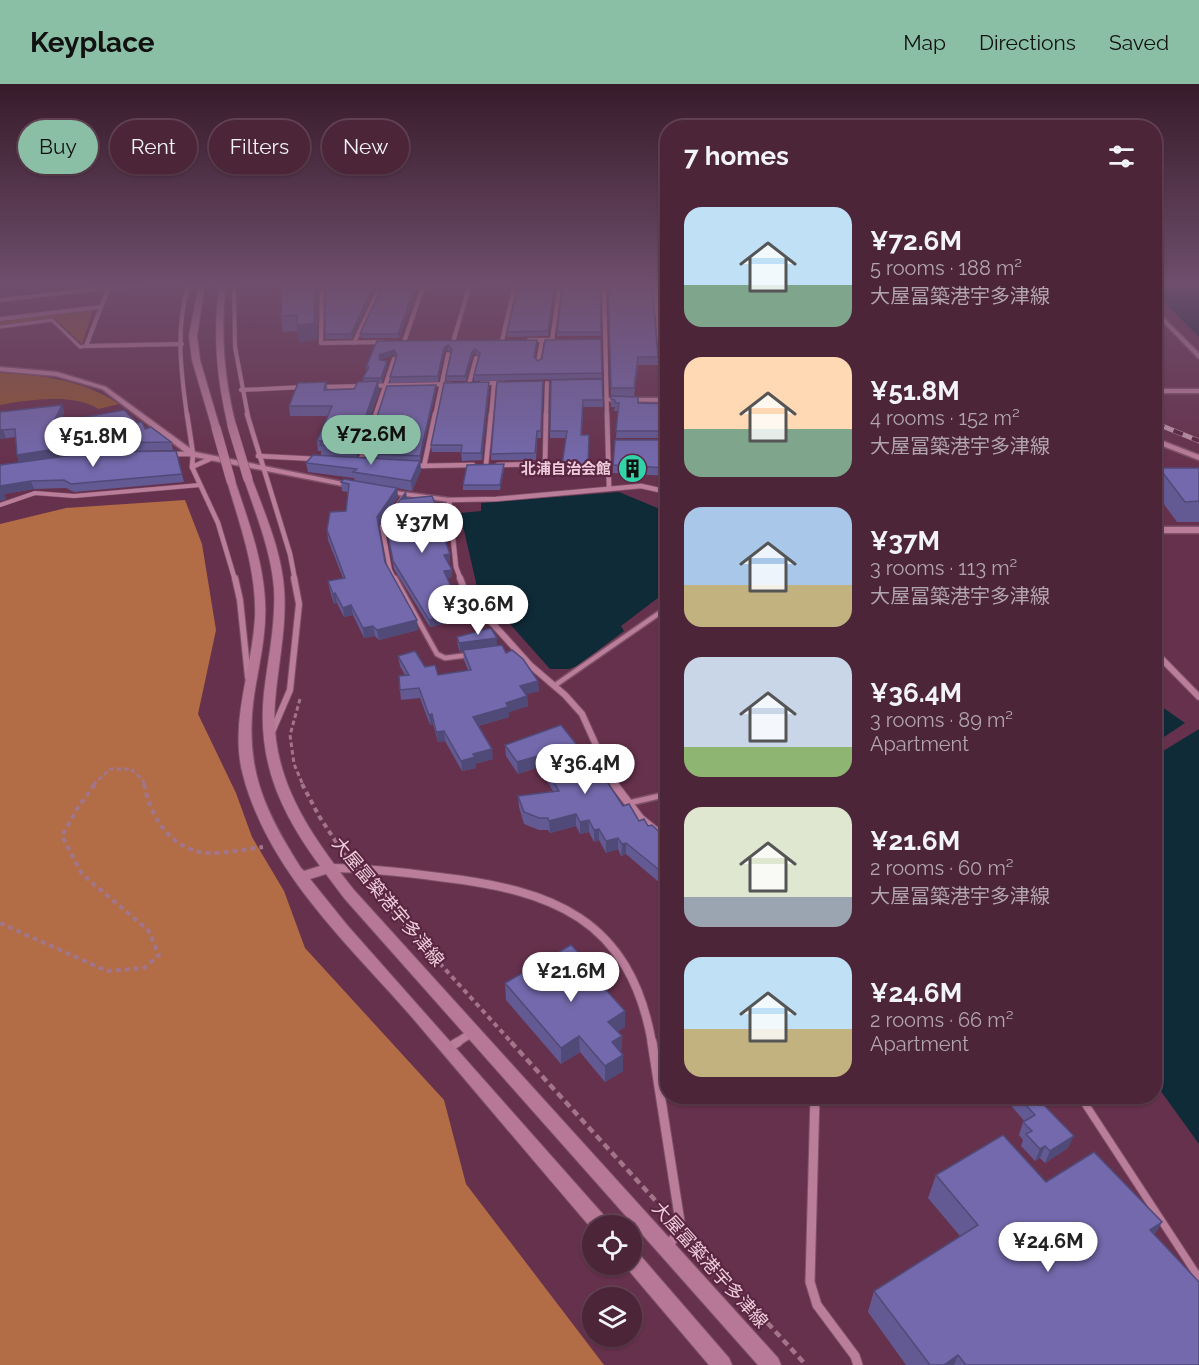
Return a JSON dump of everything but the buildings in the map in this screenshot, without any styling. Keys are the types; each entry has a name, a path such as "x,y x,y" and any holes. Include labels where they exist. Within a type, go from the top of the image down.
{"main road":[{"path":"194,344 250,543 260,591 260,619 246,712 249,772 256,798 280,843 302,877 592,1215"},
{"name":"大屋冨築港宇多津線","path":"218,344 218,357 232,426 276,564 280,613 269,707 269,738 280,791 293,816 328,868 771,1365"},
{"path":"302,877 328,868"},
{"path":"642,1272 722,1365"}],"street":[{"path":"86,346 182,344 183,392 193,454 192,467 221,531 233,570 240,600 249,684"},
{"path":"235,344 242,390 258,456 290,554 299,604 290,690 269,738"},
{"path":"538,362 541,344"},
{"path":"607,344 609,487"},
{"path":"1186,344 1199,357"},
{"path":"424,466 439,384 448,354"},
{"path":"469,384 476,358"},
{"path":"360,462 393,361 383,362"},
{"path":"0,369 57,374 98,385 116,394 193,454"},
{"path":"595,382 607,382"},
{"path":"486,465 494,383"},
{"path":"242,390 515,383"},
{"path":"536,383 553,383"},
{"path":"412,466 545,464 547,383"},
{"path":"1162,391 1199,391"},
{"path":"607,399 660,400"},
{"path":"607,443 617,443"},
{"path":"1162,443 1199,458"},
{"path":"160,454 193,454 362,487"},
{"path":"258,456 326,460"},
{"path":"192,467 210,459"},
{"path":"349,461 370,463"},
{"path":"373,489 449,500 496,499 609,487 641,486 660,490"},
{"path":"449,500 456,567 466,594 515,649 582,714 614,785 640,818 660,834"},
{"path":"1162,530 1199,530"},
{"path":"1162,659 1199,697"},
{"path":"328,868 354,867 494,882 528,890 556,902 582,918 609,944 629,972 644,1008 660,1103"},
{"path":"448,1048 473,1031"},
{"path":"660,1104 681,1228 667,1248"},
{"path":"815,1104 810,1282 817,1305 855,1356 858,1365"}],"lane":[{"path":"78,344 81,347 86,346"},
{"path":"0,505 35,493 74,496 166,490 200,485"},
{"path":"405,494 382,526 390,570 437,654 445,658 480,653"},
{"path":"554,686 660,613"},
{"path":"504,650 515,649"},
{"path":"628,803 660,796"},
{"path":"1085,1104 1199,1278"}],"path":[{"path":"300,694 290,735 300,778 317,814 354,867 806,1365"},
{"path":"0,923 107,971 144,968 159,955 148,930 82,874 62,836 74,812 97,780 110,769 131,769 143,780 148,806 172,840 206,853 280,843"}],"shaded area":[{"path":"0,373 62,380 91,389 119,404 98,409 77,401 50,399 0,405"},
{"path":"185,500 202,544 216,630 198,714 236,793 252,837 284,891 305,948 444,1100 466,1184 582,1336 582,1347 590,1347 604,1365 0,1365 0,524 66,508"}],"water":[{"path":"619,492 660,509 660,596 621,626 624,631 577,666 569,669 550,669 477,587 460,513 481,511 481,503"},
{"path":"1162,707 1185,723 1162,738"},
{"path":"1199,729 1199,1144 1162,1093 1162,752"}],"railway":[{"path":"1162,426 1199,441"}],"place":[{"name":"北浦自治会館","path":"632,469"}]}
